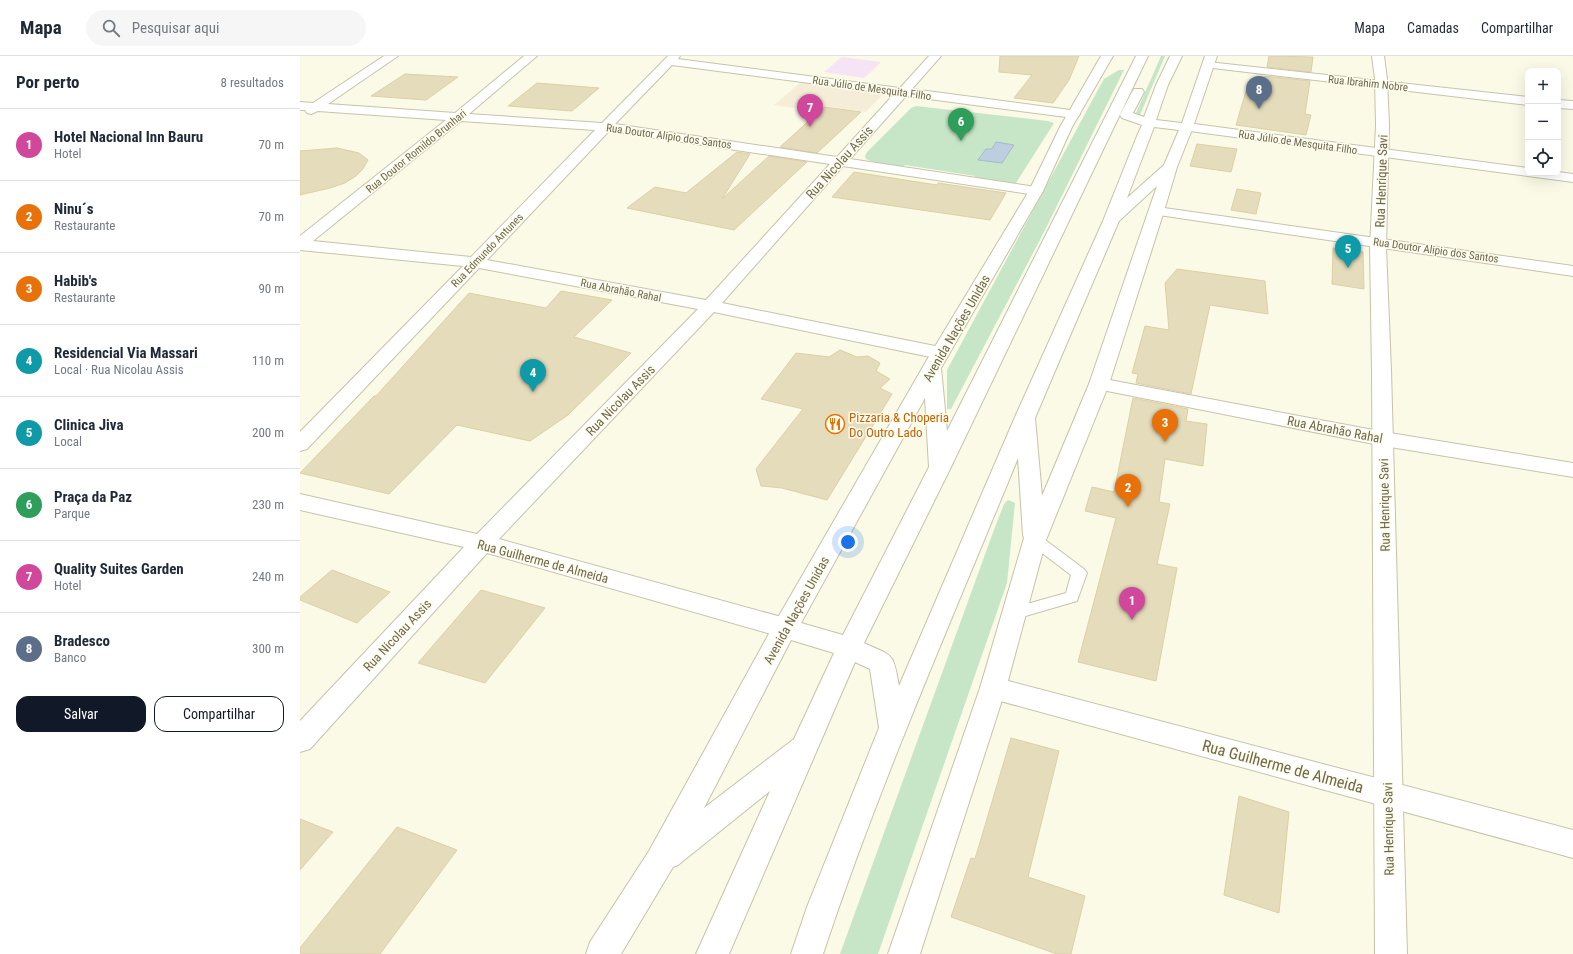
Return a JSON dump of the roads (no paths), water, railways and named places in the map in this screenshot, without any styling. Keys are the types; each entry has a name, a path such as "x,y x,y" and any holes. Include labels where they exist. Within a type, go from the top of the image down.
{"street":[{"path":"300,117 392,56"},
{"name":"Rua Doutor Romildo Brunhari","path":"300,245 531,56"},
{"name":"Rua Nicolau Assis","path":"300,740 482,543 710,306 935,56"},
{"path":"712,954 849,647 940,467 1142,56"},
{"path":"808,954 826,900 893,728 1025,417 1111,221 1162,85 1176,56"},
{"name":"Rua Henrique Savi","path":"1378,56 1383,85 1383,154 1378,242 1384,439 1387,794 1391,954"},
{"name":"Rua Júlio de Mesquita Filho","path":"672,59 901,92 1074,114"},
{"name":"Rua Edmundo Antunes","path":"300,444 474,262 672,59"},
{"path":"904,954 993,688 1035,540 1099,384 1157,211 1170,167 1187,126 1207,59"},
{"name":"Rua Ibrahim Nobre","path":"1207,59 1383,85 1525,101"},
{"name":"Avenida Nações Unidas","path":"602,954 660,861 785,628 936,361 1036,191 1066,126 1103,69"},
{"name":"Rua Júlio de Mesquita Filho","path":"1131,81 1140,86 1126,115 1149,123 1187,126 1383,154 1525,172"},
{"path":"1561,104 1573,106"},
{"name":"Rua Doutor Alipio dos Santos","path":"300,106 607,127 1036,191"},
{"path":"1111,221 1170,167"},
{"path":"1558,176 1573,178"},
{"name":"Rua Doutor Alipio dos Santos","path":"1157,211 1573,271"},
{"name":"Rua Abrahão Rahal","path":"300,245 474,262 710,306 936,361"},
{"path":"936,361 940,467"},
{"name":"Rua Abrahão Rahal","path":"1099,384 1384,439 1573,470"},
{"path":"1025,417 1035,540"},
{"name":"Rua Guilherme de Almeida","path":"300,502 482,543 849,647 882,663 893,728"},
{"name":"Rua Guilherme de Almeida","path":"993,688 1573,844"},
{"path":"660,861 806,746"}],"lane":[{"path":"1015,613 1072,597 1079,573 1035,540"}],"water":[{"path":"996,142 1014,145 1002,163 978,160 986,149 992,149"}],"place":[{"name":"Bradesco","path":"1259,109"},
{"name":"Quality Suites Garden","path":"810,127"},
{"name":"Praça da Paz","path":"961,141"},
{"name":"Clinica Jiva","path":"1348,268"},
{"name":"Residencial Via Massari","path":"533,392"},
{"name":"Pizzaria & Choperia Do Outro Lado","path":"835,424"},
{"name":"Habib's","path":"1165,442"},
{"name":"Ninu´s","path":"1128,507"},
{"name":"Hotel Nacional Inn Bauru","path":"1132,620"}]}
